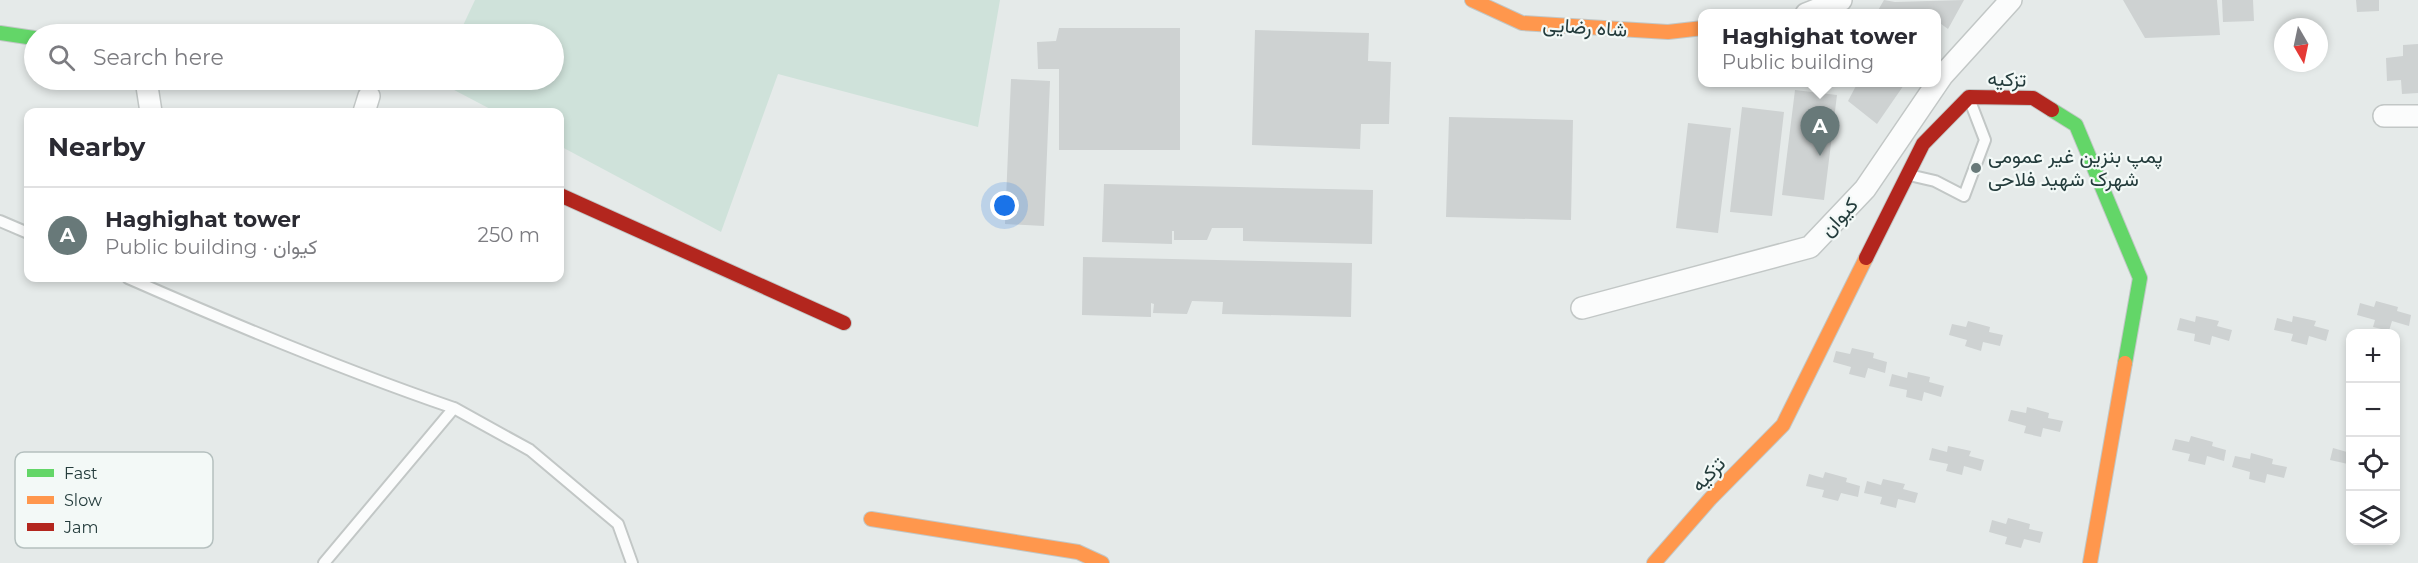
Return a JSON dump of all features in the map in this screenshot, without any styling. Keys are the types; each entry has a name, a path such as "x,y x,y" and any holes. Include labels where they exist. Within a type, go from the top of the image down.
{"street":[{"name":"شاه رضایی","path":"1472,0 1522,23 1668,32 1698,29"},
{"path":"1818,9 1841,0"},
{"name":"کیوان","path":"1941,77 2012,0"},
{"path":"0,33 24,37"},
{"name":"کیوان","path":"1582,308 1810,247 1865,189 1935,87"},
{"path":"148,90 150,108"},
{"name":"تزکیه","path":"1654,563 1710,499 1783,424 1923,144 1969,97 2032,98 2076,125 2140,278 2090,563"},
{"path":"2384,116 2418,116"},
{"path":"564,197 844,323"},
{"path":"871,519 1078,552 1102,563"}],"lane":[{"path":"1908,175 1935,182 1964,196 1985,140 1969,97"},
{"path":"0,221 24,231"},
{"path":"137,282 233,324 387,385 454,408 530,450 618,524 632,563"},
{"path":"324,563 454,408"}],"shaded area":[{"path":"475,0 1000,0 978,127 778,74 721,232 564,148 564,108 488,108 454,90 564,90 564,24 464,24"}],"building":[{"path":"1884,0 1895,2 1964,0 1948,29 1941,24 1941,9 1879,9"},
{"path":"2123,0 2217,0 2220,35 2145,38"},
{"path":"2222,0 2253,0 2254,21 2223,22"},
{"path":"2356,0 2379,0 2379,11 2357,12"},
{"path":"1059,28 1180,28 1180,150 1059,150 1059,69 1038,69 1037,42 1056,41"},
{"path":"1255,30 1369,33 1368,61 1391,62 1389,124 1361,124 1360,149 1252,145"},
{"path":"2418,44 2418,93 2402,94 2401,80 2387,81 2386,58 2403,56 2403,45"},
{"path":"1011,79 1050,81 1044,226 1005,224"},
{"path":"1855,87 1903,87 1877,124 1848,101"},
{"path":"1795,90 1837,95 1824,200 1782,195"},
{"path":"1742,107 1784,112 1772,216 1730,212"},
{"path":"1449,117 1573,120 1571,220 1446,217"},
{"path":"1688,123 1731,128 1718,233 1676,228"},
{"path":"1104,184 1373,190 1372,244 1243,241 1243,228 1212,228 1207,240 1174,240 1174,231 1172,231 1172,244 1102,242"},
{"path":"1083,257 1352,263 1351,317 1222,314 1223,302 1192,301 1187,314 1153,313 1154,304 1151,303 1151,317 1082,315"},
{"path":"2376,301 2398,307 2397,311 2411,315 2409,326 2392,321 2390,329 2381,329 2373,327 2375,320 2357,315 2360,303 2374,307"},
{"path":"2196,316 2219,321 2217,326 2232,330 2229,341 2212,336 2210,345 2194,341 2195,334 2177,330 2180,318 2195,322"},
{"path":"2293,316 2316,321 2314,326 2329,330 2326,341 2309,336 2307,345 2291,341 2293,334 2274,330 2277,318 2292,322"},
{"path":"1968,321 1990,327 1989,332 2003,335 2000,346 1983,342 1981,351 1965,346 1967,340 1949,335 1952,324 1966,327"},
{"path":"1852,348 1874,353 1873,358 1887,362 1885,373 1868,368 1865,378 1849,374 1851,367 1833,362 1836,351 1850,354"},
{"path":"1908,372 1930,377 1929,382 1944,386 1941,397 1924,392 1922,401 1906,397 1907,390 1889,386 1892,374 1907,378"},
{"path":"2027,407 2049,413 2048,418 2063,421 2060,432 2043,428 2041,437 2024,433 2026,426 2008,421 2011,410 2026,413"},
{"path":"2191,436 2213,442 2212,446 2226,450 2224,461 2207,456 2205,465 2188,461 2190,454 2172,450 2175,439 2189,442"},
{"path":"1948,446 1971,451 1969,456 1984,460 1981,471 1964,466 1962,475 1946,471 1948,464 1929,460 1932,448 1947,452"},
{"path":"2333,448 2346,452 2346,464 2330,460"},
{"path":"2251,453 2273,459 2272,464 2287,467 2284,478 2267,474 2265,483 2249,479 2250,472 2232,467 2235,456 2250,459"},
{"path":"1825,472 1847,478 1846,482 1860,486 1858,497 1841,493 1838,501 1822,497 1824,490 1806,486 1809,474 1823,478"},
{"path":"1883,479 1905,484 1903,489 1918,493 1915,503 1898,499 1896,508 1880,504 1882,497 1864,493 1867,481 1881,485"},
{"path":"2008,518 2030,524 2029,529 2043,532 2040,543 2024,539 2021,548 2005,544 2007,537 1989,532 1992,520 2006,524"}],"traffic: fast":[{"path":"0,33 24,37"},
{"path":"2052,110 2076,125 2140,278 2125,363"}],"traffic: slow":[{"path":"1472,0 1522,23 1668,32 1698,29"},
{"path":"1654,563 1710,499 1783,425 1866,258"},
{"path":"2090,563 2125,363"},
{"path":"871,519 1078,552 1102,563"}],"traffic: jam":[{"path":"1866,258 1923,144 1969,97 2033,98 2052,110"},
{"path":"564,197 844,323"}],"place":[{"name":"Haghighat tower","path":"1820,156"},
{"name":"پمپ بنزین غیر عمومی شهرک شهید فلاحی","path":"1976,168"}]}
